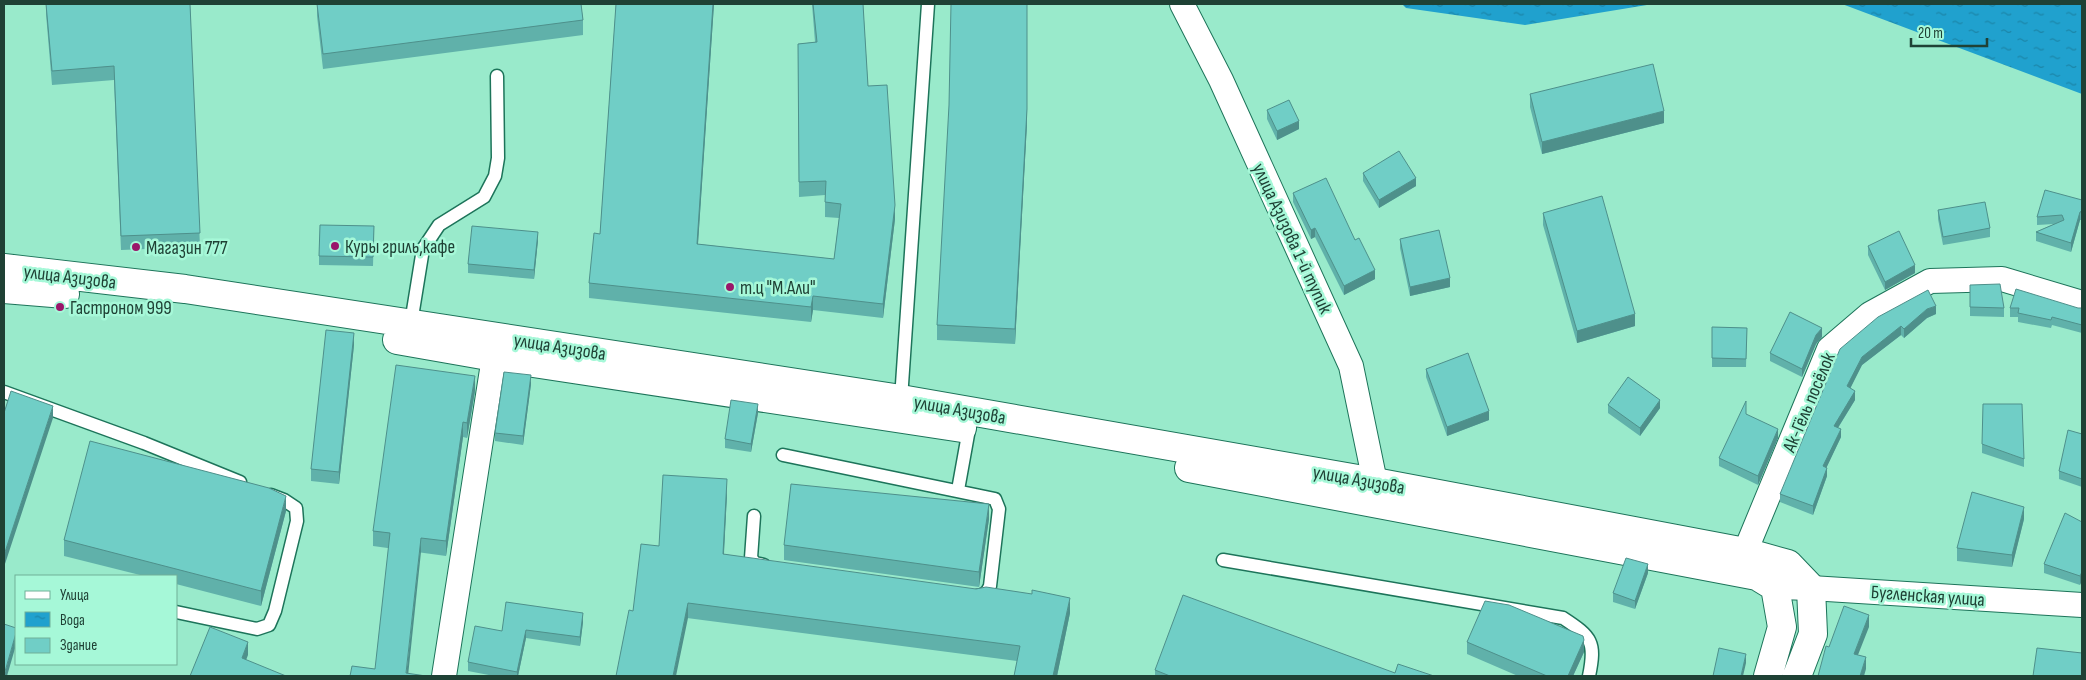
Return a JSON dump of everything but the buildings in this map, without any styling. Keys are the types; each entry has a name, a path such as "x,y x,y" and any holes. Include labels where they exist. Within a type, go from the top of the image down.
{"main road":[{"name":"улица Азизова","path":"4,286 185,289 901,399 1375,482 1741,563 1775,588"},
{"name":"улица Азизова","path":"4,286 196,309 494,357 969,428 1379,503 1741,563 1788,564 1811,588"},
{"path":"1768,676 1782,627 1775,588"},
{"path":"1797,676 1813,634 1811,588"}],"street":[{"name":"улица Азизова 1-й тупик","path":"1182,4 1221,80 1352,366 1375,482"},
{"name":"Ак-Гёль посёлок","path":"1741,563 1829,349 1870,314 1930,281 2002,279 2082,303"},
{"path":"444,676 494,357"},
{"name":"Бугленская улица","path":"1775,588 1811,588 2082,605"}],"lane":[{"path":"901,399 928,4"},
{"path":"411,323 423,249 438,226 484,198 495,176 498,158 497,76"},
{"path":"4,392 144,443 284,500 296,508 297,521 275,611 269,625 257,629 178,612"},
{"path":"958,490 969,428"},
{"path":"783,455 990,497 998,504 999,509 990,586 983,595 967,594"},
{"path":"754,516 751,558 760,565 780,568"},
{"path":"1223,560 1563,618 1584,632 1593,648 1589,676"}],"water":[{"path":"1402,4 1653,4 1525,25 1406,8"},
{"path":"1842,4 2082,4 2082,94"}],"place":[{"name":"Куры гриль,кафе","path":"335,246"},
{"name":"Магазин 777","path":"136,247"},
{"name":"т.ц \"М.Али\"","path":"730,287"},
{"name":"Гастроном 999","path":"60,307"}]}
